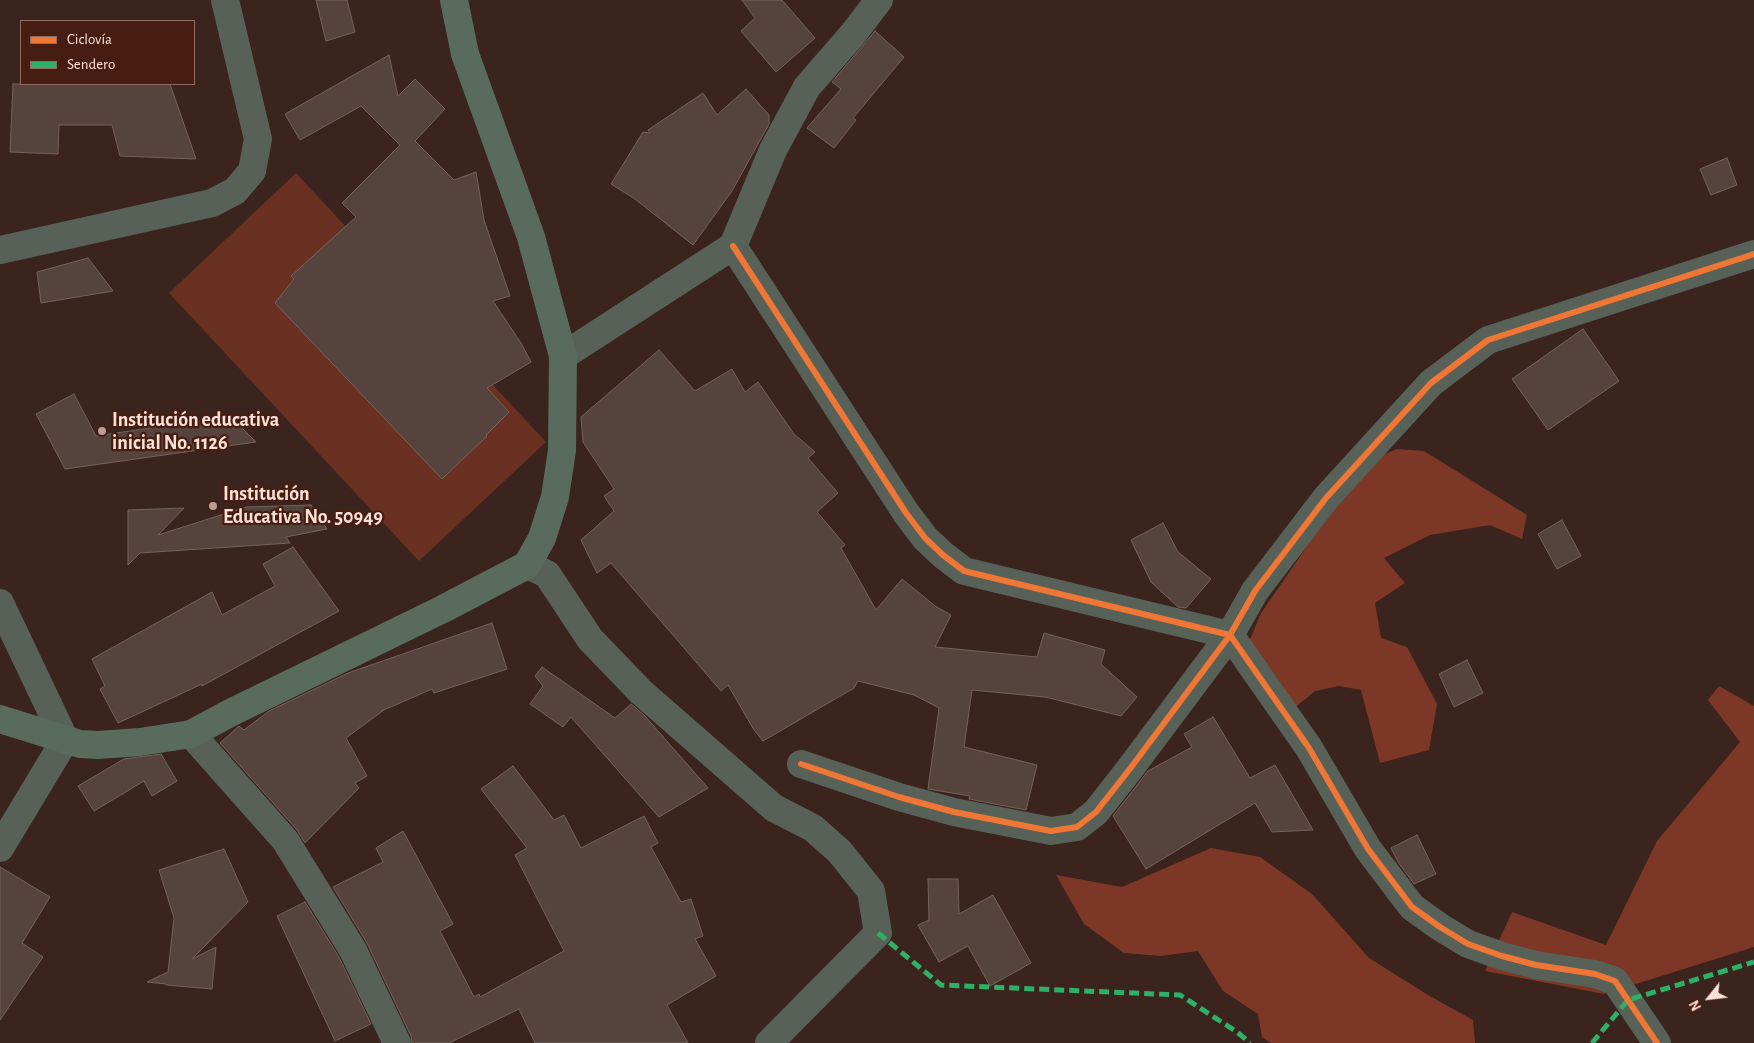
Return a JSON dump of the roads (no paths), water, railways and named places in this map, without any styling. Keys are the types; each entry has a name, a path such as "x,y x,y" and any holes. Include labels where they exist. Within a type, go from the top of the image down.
{"main road":[{"path":"0,719 80,744 98,745 140,742 191,734 443,609 527,565 542,538 555,498 562,450 564,356 531,237 465,54 454,0"}],"street":[{"path":"0,250 212,204 236,191 252,171 258,139 225,0"},
{"path":"564,356 733,246 773,150 807,87 853,34 879,0"},
{"path":"733,246 906,513 926,538 944,555 964,571 1230,635 1309,748 1368,849 1412,907 1468,944 1536,965 1595,974 1615,981 1658,1043"},
{"path":"801,764 899,797 954,812 1051,831 1077,827 1096,812 1230,635 1256,591 1326,498 1431,383 1488,340 1754,254"},
{"path":"527,565 547,574 590,639 641,692 774,808 813,828 840,852 872,891 878,933 769,1043"},
{"path":"0,603 65,740 0,848"},
{"path":"191,734 285,840 353,950 397,1043"}],"place":[{"name":"Institución educativa inicial No. 1126","path":"102,431"},
{"name":"Institución Educativa No. 50949","path":"213,506"}]}
